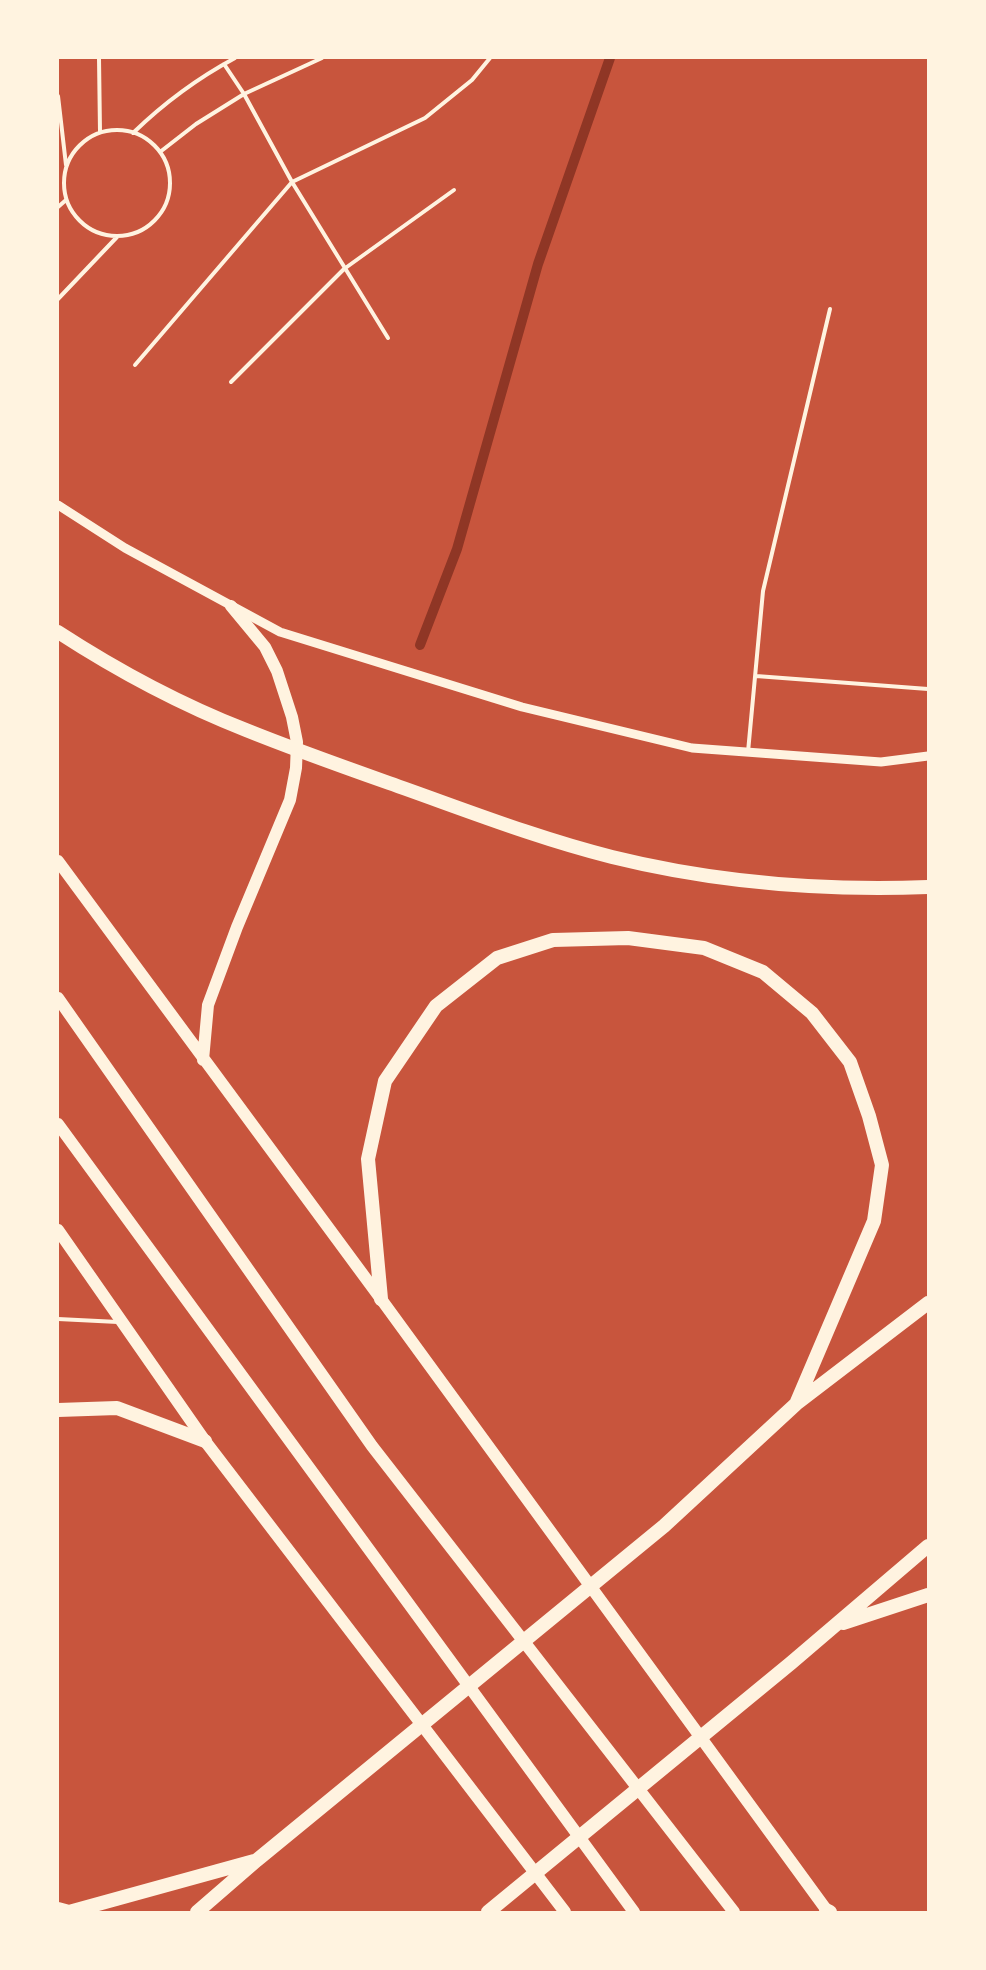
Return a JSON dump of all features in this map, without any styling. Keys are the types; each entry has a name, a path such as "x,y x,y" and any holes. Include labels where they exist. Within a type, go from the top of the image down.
{"highway":[{"path":"58,632 122,670 182,702 244,730 542,837 611,857 681,872 752,883 817,888 881,889 928,887"},
{"path":"381,1299 368,1159 385,1081 436,1006 496,958 553,940 628,938 704,948 763,972 812,1012 850,1062 869,1116 882,1165 874,1221 796,1404"},
{"path":"197,1912 664,1526 796,1404 928,1303"},
{"path":"58,1410 117,1408 205,1441"},
{"path":"488,1912 791,1663 928,1546"},
{"path":"835,1626 928,1595"},
{"path":"58,1910 69,1912 258,1860"}],"main road":[{"path":"203,1060 208,1006 237,927 290,800 296,768 297,742 292,717 277,671 265,647 231,606"},
{"path":"58,861 381,1299 828,1912"},
{"path":"58,998 372,1446 734,1912"},
{"path":"58,1124 634,1912"},
{"path":"58,1230 124,1322 205,1441 565,1912"}],"street":[{"path":"58,505 125,548 280,632 522,707 692,748 881,762 928,756"}],"lane":[{"path":"99,58 100,132"},
{"path":"133,132 160,107 204,75 235,58"},
{"path":"160,152 196,124 244,94 322,58"},
{"path":"135,365 292,182 425,118 472,80 490,58"},
{"path":"224,64 244,94 292,182 344,269 388,338"},
{"path":"58,96 66,166 64,180 66,200 74,215 85,226 100,234 117,237 133,234 148,227 159,215 167,200 170,184 167,167 160,152 148,140 133,132 117,130 100,132 86,140 74,152 66,166"},
{"path":"58,178 64,180"},
{"path":"231,382 344,269 454,190"},
{"path":"58,207 66,200"},
{"path":"58,299 117,237"},
{"path":"748,752 763,591 830,308"},
{"path":"756,676 928,689"},
{"path":"58,1319 124,1322"}],"waterway":[{"path":"420,645 457,549 538,264 610,58"}]}
